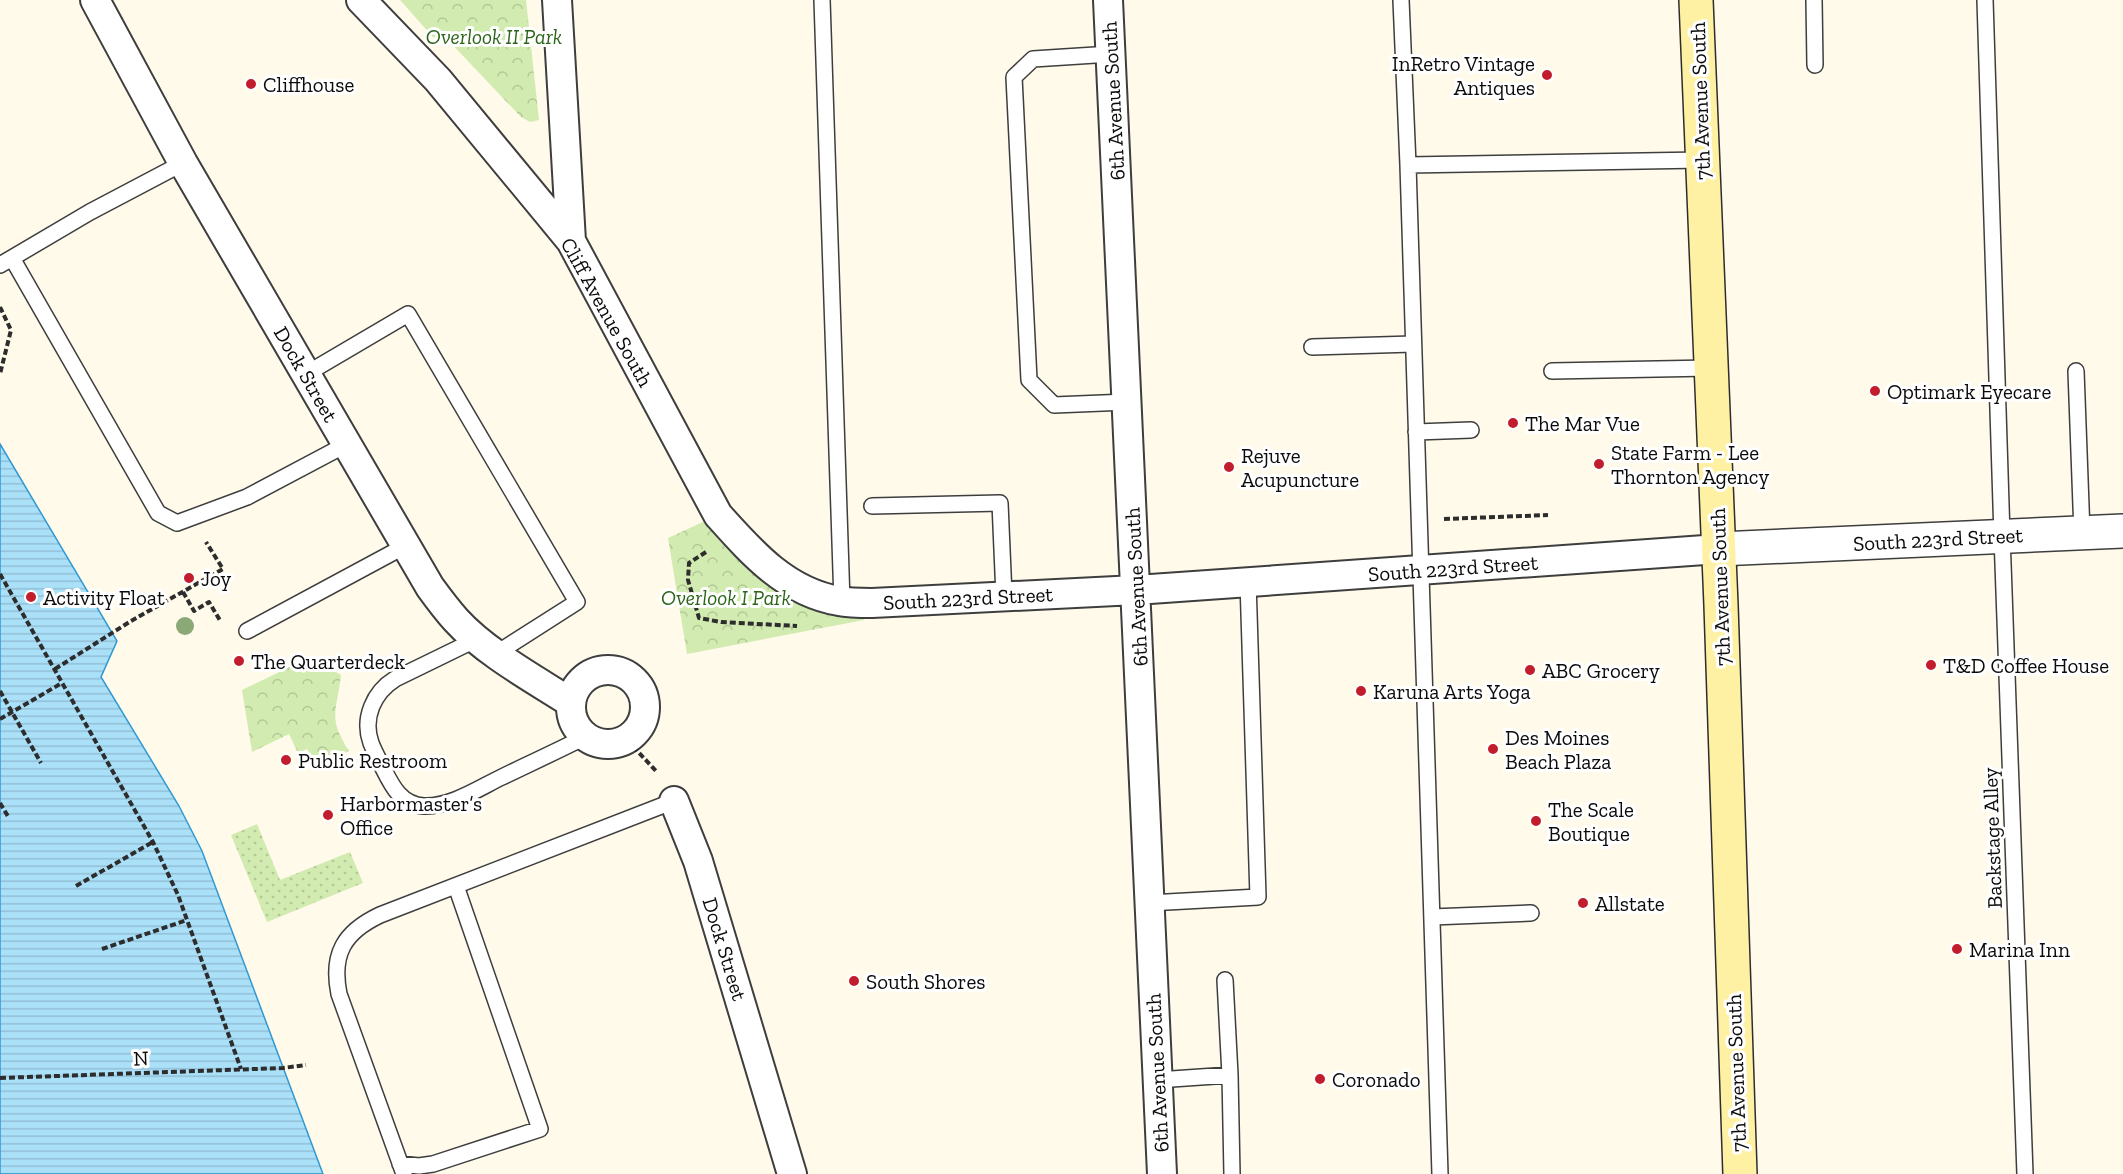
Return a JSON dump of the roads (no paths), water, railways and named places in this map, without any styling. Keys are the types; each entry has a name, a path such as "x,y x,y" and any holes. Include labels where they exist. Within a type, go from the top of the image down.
{"main road":[{"name":"7th Avenue South","path":"1696,0 1719,549 1740,1174"}],"street":[{"name":"Dock Street","path":"94,0 183,163 405,546 442,604 457,621 487,646 570,702"},
{"name":"Cliff Avenue South","path":"361,0 438,80 571,241 718,515 746,547 768,568 787,581"},
{"path":"557,0 571,241"},
{"name":"6th Avenue South","path":"1108,0 1162,1174"},
{"name":"South 223rd Street","path":"787,581 817,595 842,602 872,603 1136,590 1719,549 2123,531"},
{"path":"617,670 638,684 644,695 646,708 637,731 627,740 606,745 595,743 585,737 573,722 570,702 574,690 592,673 617,670"},
{"name":"Dock Street","path":"674,801 698,861 792,1174"}],"lane":[{"path":"822,0 842,602"},
{"path":"1401,0 1440,1174"},
{"path":"1814,0 1815,65"},
{"name":"Backstage Alley","path":"1985,0 2001,536 2025,1174"},
{"path":"1111,54 1033,59 1014,77 1029,380 1054,405 1127,402"},
{"path":"1408,165 1702,160"},
{"path":"183,163 90,212 6,261 158,513 177,523 191,518 247,497 347,444"},
{"path":"306,374 408,314 577,602 487,646 388,684 378,692 372,704 369,720 371,742 396,792 406,800 418,805 441,804 463,796 585,737"},
{"path":"1312,347 1413,344"},
{"path":"1552,371 1710,368"},
{"path":"2076,371 2082,533"},
{"path":"1416,432 1471,430"},
{"path":"872,506 1000,503 1004,596"},
{"path":"247,631 405,546"},
{"path":"1149,903 1258,897 1248,582"},
{"path":"456,886 540,1129 433,1164 402,1169 339,994 336,975 338,956 347,939 369,920 456,886 674,801"},
{"path":"1431,917 1531,913"},
{"path":"1225,980 1232,1174"},
{"path":"1157,1080 1230,1075"}],"water":[{"path":"0,444 117,641 101,677 179,806 202,851 323,1174 0,1174"}],"place":[{"name":"InRetro Vintage Antiques","path":"1547,75"},
{"name":"Cliffhouse","path":"251,84"},
{"name":"Optimark Eyecare","path":"1875,391"},
{"name":"The Mar Vue","path":"1513,423"},
{"name":"State Farm - Lee Thornton Agency","path":"1599,464"},
{"name":"Rejuve Acupuncture","path":"1229,467"},
{"name":"Joy","path":"189,578"},
{"name":"Activity Float","path":"31,597"},
{"name":"The Quarterdeck","path":"239,661"},
{"name":"T&D Coffee House","path":"1931,665"},
{"name":"ABC Grocery","path":"1530,670"},
{"name":"Karuna Arts Yoga","path":"1361,691"},
{"name":"Des Moines Beach Plaza","path":"1493,749"},
{"name":"Public Restroom","path":"286,760"},
{"name":"Harbormaster’s Office","path":"328,815"},
{"name":"The Scale Boutique","path":"1536,821"},
{"name":"Allstate","path":"1583,903"},
{"name":"Marina Inn","path":"1957,949"},
{"name":"South Shores","path":"854,981"},
{"name":"Coronado","path":"1320,1079"}],"park label":[{"name":"Overlook II Park","path":"494,36"},
{"name":"Overlook I Park","path":"726,597"}]}
